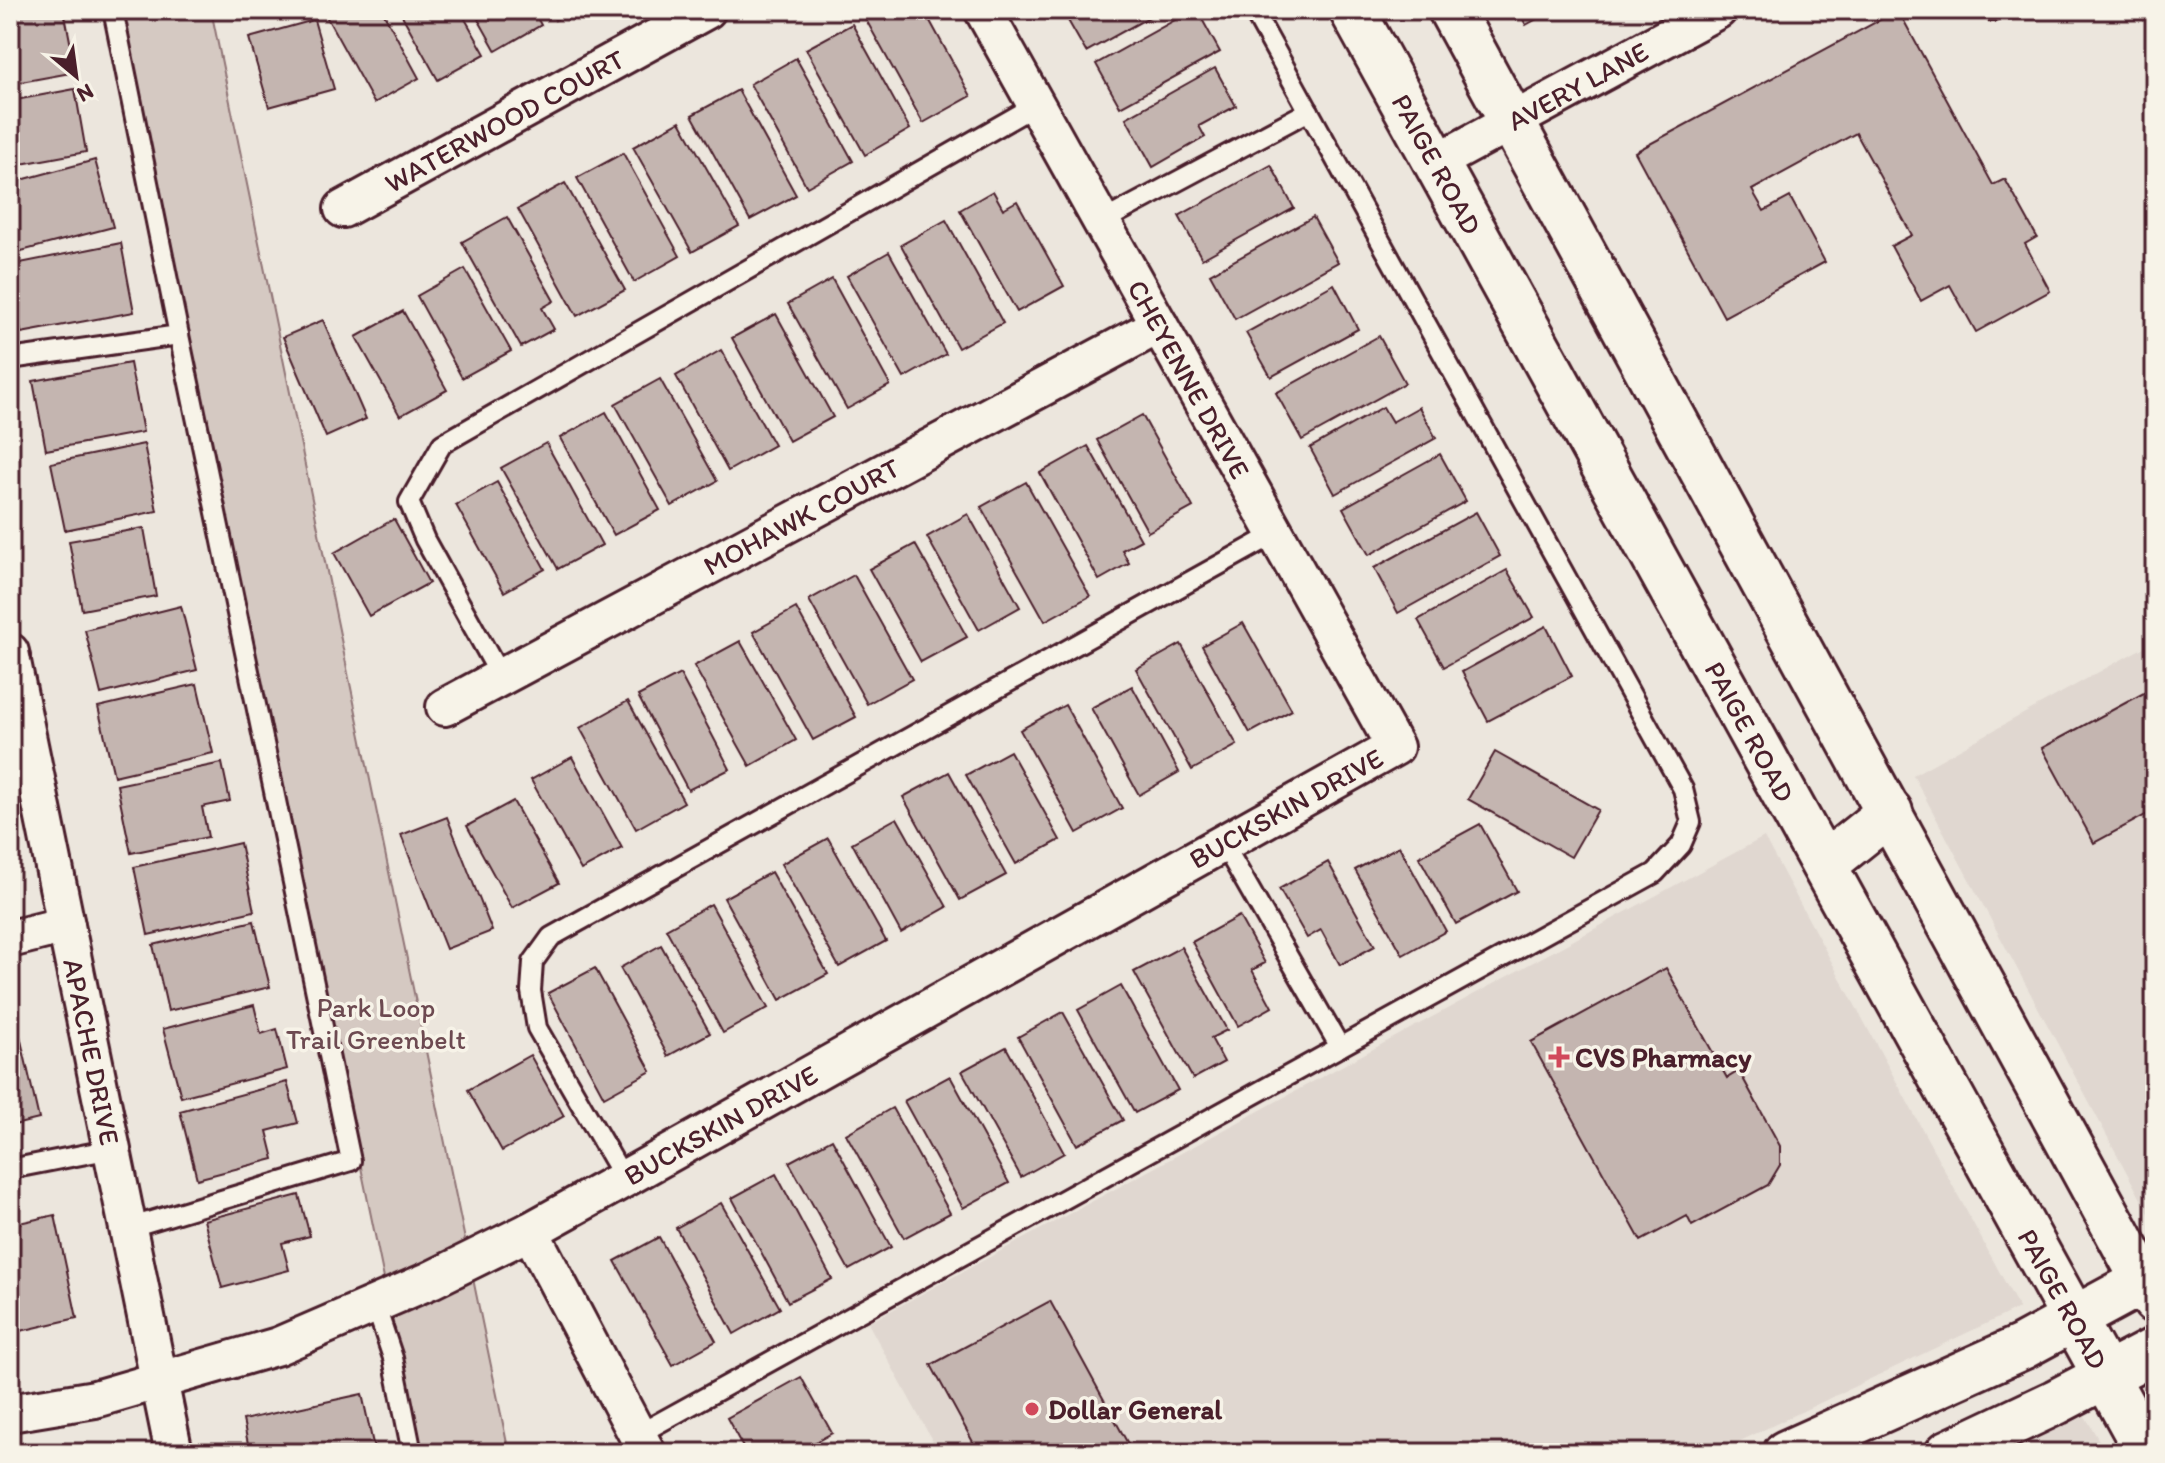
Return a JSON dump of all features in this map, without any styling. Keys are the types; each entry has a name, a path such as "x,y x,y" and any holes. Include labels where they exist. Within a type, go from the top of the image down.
{"main road":[{"name":"PAIGE ROAD","path":"1352,10 2148,1453"},
{"path":"1451,10 2151,1286 2074,1319 1985,1365 1786,1453"},
{"path":"1824,865 1890,812"},
{"path":"1948,1453 2155,1350"}],"street":[{"name":"WATERWOOD COURT","path":"343,209 707,10"},
{"name":"CHEYENNE DRIVE","path":"983,10 1395,747"},
{"name":"AVERY LANE","path":"1437,162 1718,10"},
{"name":"MOHAWK COURT","path":"445,707 1159,325"},
{"name":"APACHE DRIVE","path":"10,652 174,1453"},
{"name":"BUCKSKIN DRIVE","path":"10,1413 95,1399 278,1346 530,1231 1395,747"},
{"path":"10,939 66,925"},
{"path":"530,1231 642,1444"}],"lane":[{"path":"113,10 351,1161 128,1228"},
{"path":"642,1444 1340,1047 1655,873 1681,845 1691,822 1683,789 1253,10"},
{"path":"501,677 425,540 409,502 442,444 1036,105"},
{"path":"1101,222 1309,111"},
{"path":"10,359 179,335"},
{"path":"624,1179 537,1028 531,991 533,962 551,937 1275,534"},
{"path":"1223,843 1340,1047"},
{"path":"10,1169 112,1149"},
{"path":"375,1304 393,1358 412,1453"}],"shaded area":[{"path":"2155,641 2155,1225 1913,775"},
{"path":"1764,837 2019,1308 1715,1453 939,1453 868,1323"},
{"path":"2085,1416 2106,1453 2006,1453"}],"green space":[{"name":"Park Loop Trail Greenbelt","path":"122,10 211,10 509,1453 420,1453"}],"building":[{"path":"64,10 76,72 10,84 10,13"},
{"path":"337,10 382,10 419,78 374,103 326,16"},
{"path":"399,10 460,10 485,54 438,80"},
{"path":"473,10 533,10 541,25 496,51"},
{"path":"550,10 573,10 555,20"},
{"path":"880,10 924,10 971,96 923,123 865,18"},
{"path":"1062,10 1162,10 1086,52"},
{"path":"1197,10 1220,52 1120,107 1096,64"},
{"path":"1518,10 1553,10 1526,25"},
{"path":"1898,10 1993,185 2005,179 2037,237 2025,244 2050,291 1976,332 1950,285 1921,301 1891,246 1912,235 1856,133 1752,190 1764,211 1790,197 1825,262 1724,317 1635,152"},
{"path":"314,20 334,89 269,107 249,38"},
{"path":"852,24 910,129 865,155 806,49"},
{"path":"796,58 853,161 807,187 750,84"},
{"path":"1215,68 1236,106 1199,126 1205,137 1153,167 1126,118"},
{"path":"75,89 86,152 10,166 10,101"},
{"path":"738,90 796,195 750,220 692,115"},
{"path":"680,121 739,226 692,252 633,147"},
{"path":"623,153 680,256 634,282 577,178"},
{"path":"95,160 113,227 10,254 10,183"},
{"path":"1271,165 1294,208 1202,259 1179,216"},
{"path":"565,183 625,290 577,316 518,209"},
{"path":"993,191 1003,209 1017,201 1064,286 1017,312 960,210"},
{"path":"507,217 554,301 542,308 554,329 521,347 462,242"},
{"path":"1313,217 1338,262 1235,319 1210,274"},
{"path":"946,220 1003,323 958,348 901,245"},
{"path":"121,243 134,312 21,333 10,265"},
{"path":"889,252 946,354 904,378 847,276"},
{"path":"465,269 511,351 462,378 417,296"},
{"path":"832,279 890,385 847,409 788,304"},
{"path":"1334,284 1358,329 1271,377 1246,333"},
{"path":"403,311 447,390 400,416 356,337"},
{"path":"776,314 833,417 789,441 732,338"},
{"path":"323,320 366,419 326,437 283,337"},
{"path":"1379,336 1405,383 1302,440 1276,393"},
{"path":"721,350 774,445 728,471 676,376"},
{"path":"130,363 143,432 46,450 33,381"},
{"path":"660,379 717,481 672,506 615,404"},
{"path":"1383,407 1392,422 1419,407 1436,438 1335,494 1310,448"},
{"path":"606,412 660,510 614,535 560,438"},
{"path":"1142,415 1193,507 1148,532 1097,440"},
{"path":"546,443 602,545 558,569 501,468"},
{"path":"144,444 157,511 65,530 51,463"},
{"path":"1088,446 1141,540 1122,550 1129,563 1099,580 1040,473"},
{"path":"1440,454 1466,501 1369,555 1343,508"},
{"path":"497,482 545,569 504,592 456,505"},
{"path":"1026,482 1090,596 1045,621 981,507"},
{"path":"1476,512 1500,556 1398,613 1374,568"},
{"path":"968,514 1020,607 979,630 927,537"},
{"path":"394,519 429,583 369,616 334,553"},
{"path":"144,528 156,596 82,610 69,541"},
{"path":"915,544 967,637 921,662 869,569"},
{"path":"1507,570 1534,617 1444,667 1418,620"},
{"path":"854,575 912,679 867,704 809,600"},
{"path":"181,606 197,670 101,694 85,630"},
{"path":"796,608 856,717 813,740 753,632"},
{"path":"1243,623 1292,710 1250,733 1202,646"},
{"path":"1546,626 1572,676 1488,721 1462,672"},
{"path":"740,641 796,740 750,766 694,666"},
{"path":"1181,644 1237,745 1192,770 1136,669"},
{"path":"680,674 730,769 688,790 638,696"},
{"path":"197,684 213,753 114,776 98,707"},
{"path":"1132,686 1179,772 1139,795 1091,708"},
{"path":"2155,687 2155,810 2094,843 2042,748"},
{"path":"628,701 684,802 636,829 580,728"},
{"path":"1065,705 1122,808 1077,833 1020,730"},
{"path":"1010,751 1060,840 1016,864 966,775"},
{"path":"1495,752 1598,810 1571,857 1468,799"},
{"path":"572,757 622,848 581,870 531,780"},
{"path":"222,763 230,801 202,807 208,837 131,853 117,785"},
{"path":"949,772 1006,875 960,900 903,797"},
{"path":"513,801 559,883 512,908 467,826"},
{"path":"447,817 492,931 446,949 401,835"},
{"path":"897,818 947,907 901,933 852,843"},
{"path":"1480,824 1517,891 1456,924 1419,857"},
{"path":"828,838 886,941 839,967 781,864"},
{"path":"240,843 254,911 148,935 134,867"},
{"path":"1399,846 1446,931 1403,955 1355,870"},
{"path":"1328,862 1375,946 1340,965 1321,930 1307,938 1279,889"},
{"path":"771,872 828,974 780,1000 724,898"},
{"path":"711,904 768,1008 723,1033 666,929"},
{"path":"1239,916 1265,963 1252,970 1272,1007 1238,1026 1192,942"},
{"path":"254,921 270,987 168,1011 153,945"},
{"path":"661,945 710,1033 668,1056 620,968"},
{"path":"1181,947 1227,1030 1211,1038 1224,1062 1193,1079 1134,972"},
{"path":"595,968 651,1071 604,1097 548,993"},
{"name":"CVS Pharmacy","path":"1666,968 1727,1078 1739,1071 1780,1146 1780,1165 1768,1185 1692,1226 1687,1216 1641,1241 1531,1042"},
{"path":"1121,986 1178,1090 1135,1113 1078,1010"},
{"path":"254,1005 261,1034 277,1029 287,1069 181,1097 163,1029"},
{"path":"1063,1012 1123,1120 1077,1145 1018,1037"},
{"path":"17,1023 39,1119 10,1126 10,1025"},
{"path":"1006,1047 1064,1153 1021,1177 962,1071"},
{"path":"530,1055 564,1116 502,1151 468,1090"},
{"path":"950,1076 1009,1183 963,1208 904,1101"},
{"path":"287,1082 298,1123 267,1131 274,1159 197,1179 180,1111"},
{"path":"892,1108 950,1213 904,1238 846,1134"},
{"path":"832,1139 891,1247 849,1270 789,1162"},
{"path":"776,1174 832,1279 788,1302 732,1198"},
{"path":"299,1195 310,1236 282,1243 289,1270 222,1288 204,1220"},
{"path":"721,1203 780,1308 734,1334 676,1228"},
{"path":"55,1215 77,1318 12,1333 10,1225"},
{"path":"659,1237 716,1341 673,1365 615,1261"},
{"name":"Dollar General","path":"1050,1301 1133,1453 979,1453 931,1365"},
{"path":"801,1377 832,1433 796,1453 746,1453 727,1418"},
{"path":"362,1394 375,1453 250,1453 243,1420"}],"place":[{"name":"CVS Pharmacy","path":"1559,1057"},
{"name":"Dollar General","path":"1032,1409"}]}
